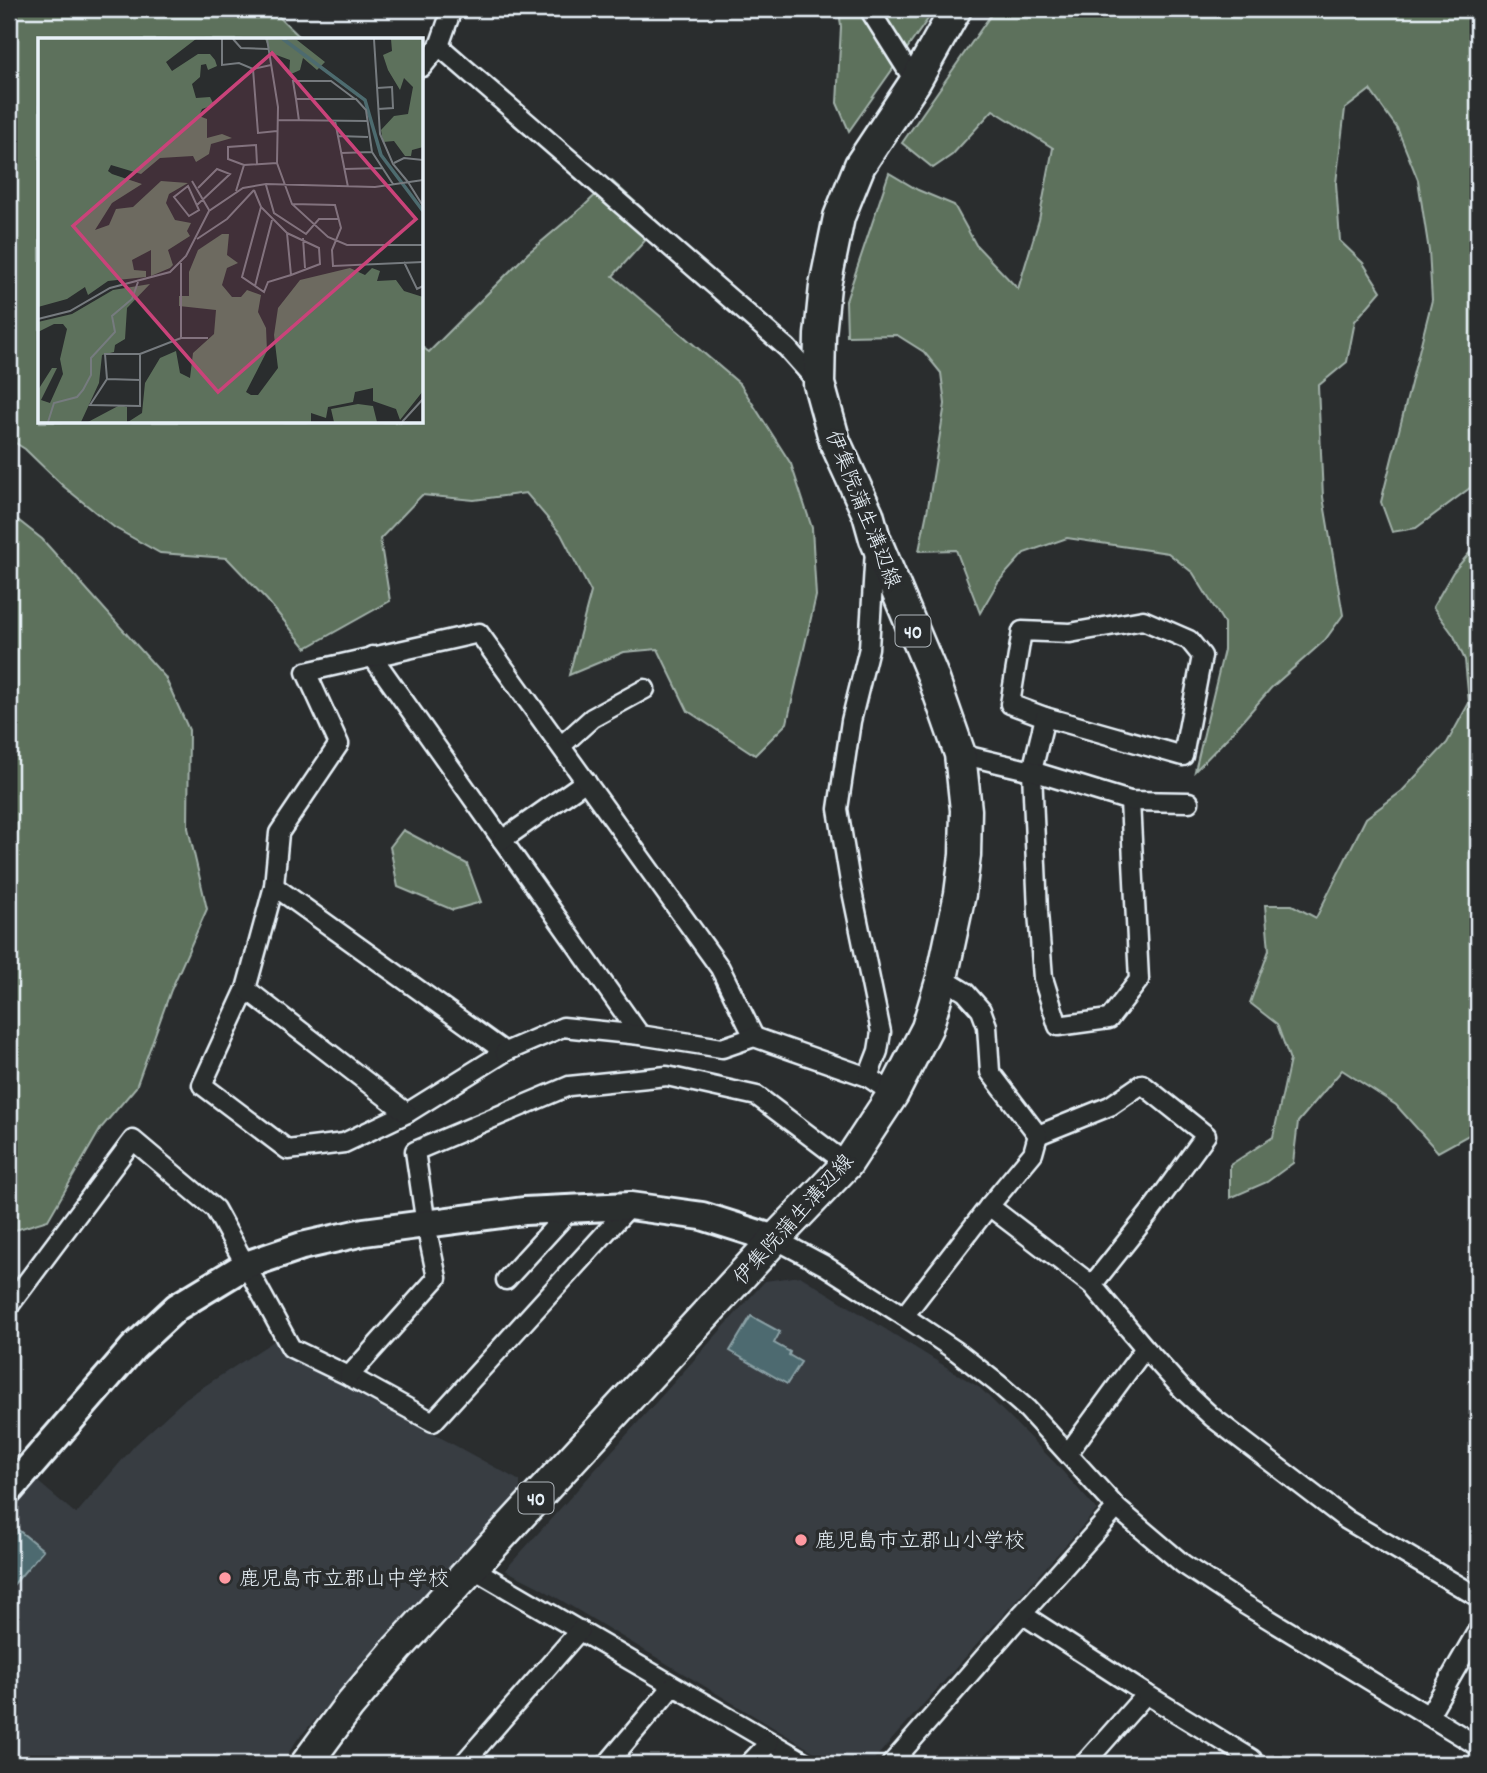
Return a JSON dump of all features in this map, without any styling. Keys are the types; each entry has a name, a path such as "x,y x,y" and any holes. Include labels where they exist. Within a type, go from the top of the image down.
{"main road":[{"name":"伊集院蒲生溝辺線","path":"306,1764 348,1707 398,1648 846,1164 893,1094 927,1028 942,978 960,894 965,855 966,810 960,754 932,674 875,539 868,514 835,442 819,384 820,335 825,286 839,217 860,165 915,82 956,9"}],"street":[{"path":"424,65 439,46 452,9"},
{"path":"869,9 915,82"},
{"path":"439,46 787,348 819,384"},
{"path":"868,1077 878,1051 881,1032 838,809 851,721 869,648 875,539"},
{"path":"1143,620 1189,640 1202,656 1183,756 1045,717 1010,704 1022,631 1070,633 1143,620"},
{"path":"754,1037 720,968 479,633 306,672 339,744 279,833 274,886 246,989 202,1085 288,1150 344,1143 407,1113 505,1052 563,1027 640,1035 722,1048 754,1037 868,1077 893,1094"},
{"path":"372,656 640,1035"},
{"path":"561,746 592,719 645,689"},
{"path":"1045,717 1032,771 1043,978 1058,1026 1109,1019 1139,980 1130,801"},
{"path":"960,754 1032,771 1130,801 1189,802"},
{"path":"502,840 586,781"},
{"path":"274,886 505,1052"},
{"path":"942,978 965,992 981,1010 987,1026 990,1072 1038,1135"},
{"path":"246,989 407,1113"},
{"path":"349,1376 437,1278 415,1151 569,1086 667,1076 757,1096 846,1164"},
{"path":"1038,1135 1110,1106 1142,1084 1206,1135 1151,1212 1092,1286"},
{"path":"904,1316 1033,1153 1038,1135"},
{"path":"9,1306 133,1140 215,1209 291,1348 433,1422 630,1206"},
{"path":"12,1481 132,1348 177,1307 246,1265 302,1246 364,1232 524,1211 630,1206 702,1216 775,1239 824,1265 956,1351 1027,1409 1117,1508 1183,1564 1478,1746"},
{"path":"989,1206 1092,1286 1183,1390 1212,1417 1347,1520 1478,1597"},
{"path":"506,1280 571,1209"},
{"path":"1068,1453 1145,1348"},
{"path":"891,1764 1117,1508"},
{"path":"472,1568 807,1764"},
{"path":"1022,1615 1252,1759 1247,1764"},
{"path":"463,1764 580,1630"},
{"path":"1429,1715 1478,1630"},
{"path":"607,1764 673,1686"},
{"path":"1084,1764 1146,1694"},
{"path":"749,1764 769,1743"}],"shaded area":[{"name":"鹿児島市立郡山小学校","path":"800,1276 980,1388 1056,1464 1097,1510 870,1764 834,1764 539,1587 505,1570 765,1281"},
{"name":"鹿児島市立郡山中学校","path":"277,1339 285,1352 520,1481 520,1490 297,1740 281,1764 9,1764 9,1515 37,1481 76,1514 135,1445 186,1398"}],"green space":[{"path":"9,9 271,9 301,38 38,38 38,424 424,424 424,348 429,352 528,253 611,180 660,224 613,276 740,384 791,464 812,528 816,596 787,723 755,755 688,711 658,649 624,652 569,675 591,592 561,534 526,493 474,500 422,495 380,539 390,601 306,648 267,600 227,558 160,553 115,528 63,486 25,449 9,439"},
{"path":"839,9 935,9 849,131 837,103 841,27"},
{"path":"995,9 1478,9 1478,482 1416,528 1392,532 1381,502 1432,300 1429,251 1418,180 1397,128 1370,90 1345,109 1336,183 1340,241 1363,263 1381,291 1355,321 1347,362 1318,386 1323,497 1343,615 1325,640 1271,688 1195,771 1224,650 1224,623 1193,573 1168,553 1067,538 1024,553 998,582 980,613 956,550 919,551 945,404 941,373 924,352 897,335 847,336 846,301 889,173 918,190 954,205 976,245 1018,289 1039,220 1053,148 993,110 952,155 933,168 902,143"},
{"path":"9,513 42,539 165,677 189,730 188,828 207,909 171,990 136,1087 101,1128 48,1220 9,1232"},
{"path":"1478,543 1478,1130 1438,1152 1396,1105 1342,1070 1298,1122 1293,1163 1267,1182 1230,1198 1230,1165 1273,1137 1290,1060 1277,1024 1250,1003 1269,950 1265,905 1292,905 1316,918 1366,818 1402,791 1447,743 1469,703 1465,660 1454,636 1433,607 1453,572"},
{"path":"403,830 467,864 481,902 453,910 398,887 390,847"}],"water":[{"path":"751,1316 780,1332 774,1343 801,1362 787,1384 730,1351"},
{"path":"17,1529 43,1550 9,1590 9,1539"}],"place":[{"name":"鹿児島市立郡山小学校","path":"801,1540"},
{"name":"鹿児島市立郡山中学校","path":"225,1578"}]}
